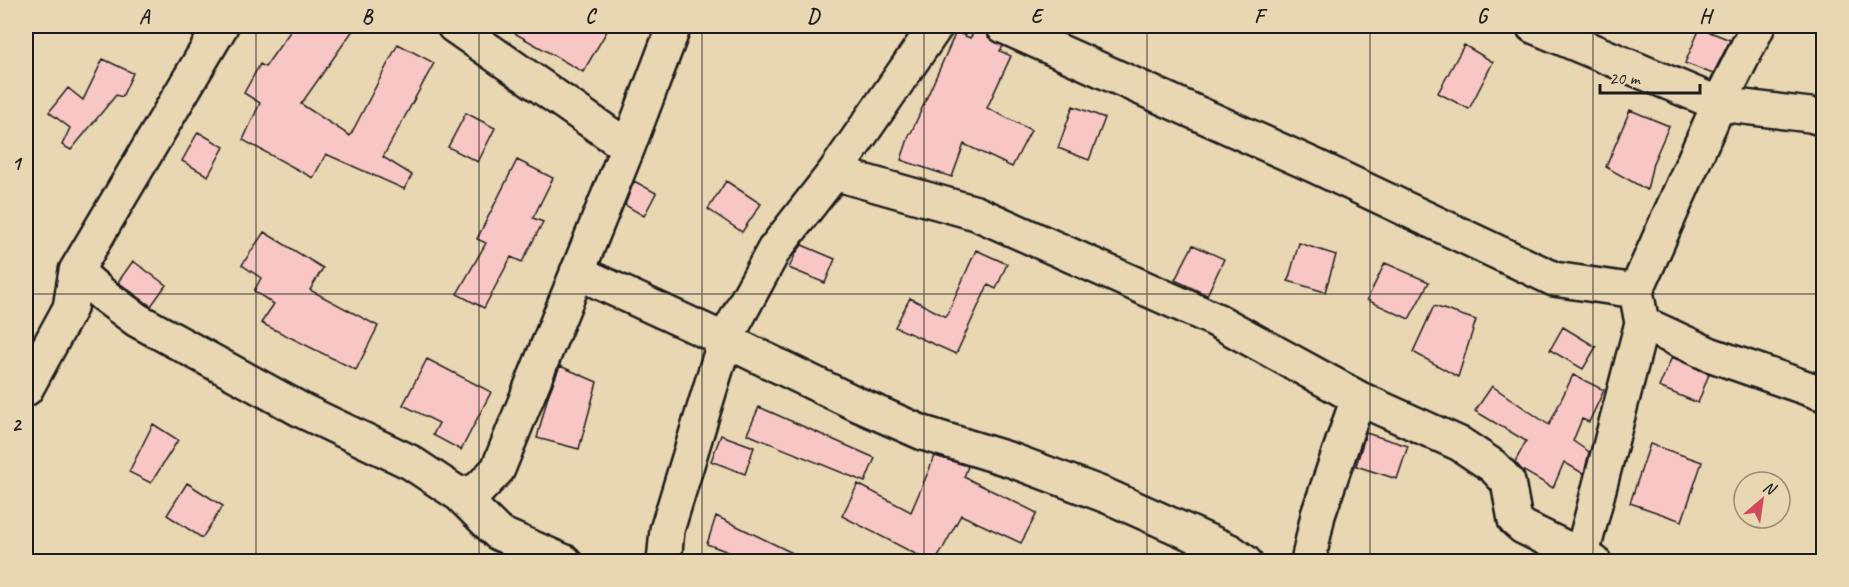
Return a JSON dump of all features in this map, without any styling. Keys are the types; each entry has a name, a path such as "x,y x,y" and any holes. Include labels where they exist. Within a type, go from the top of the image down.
{"street":[{"path":"26,389 70,308 76,271 221,26"},
{"path":"454,26 628,147"},
{"path":"460,495 478,490 498,469 628,147 674,26"},
{"path":"664,561 667,530 725,340 774,250 834,173 936,26"},
{"path":"1003,26 1315,166 1554,279 1636,291"},
{"path":"1533,26 1719,104 1810,115 1824,119"},
{"path":"834,173 976,213 1216,320 1358,398 1460,444 1493,466 1508,482 1515,520 1522,527 1586,560 1642,323 1636,291 1719,104 1758,26"},
{"path":"76,271 137,320 303,411 410,462 460,495 498,533 565,561"},
{"path":"578,272 923,433 1011,460 1107,496 1230,551 1245,561"},
{"path":"1642,323 1709,354 1824,394"},
{"path":"1308,561 1318,514 1358,398"}],"building":[{"path":"294,26 356,26 301,104 350,136 398,44 434,63 383,157 412,175 404,189 326,154 313,178 243,140 260,103 244,93 260,64 265,67"},
{"path":"502,26 610,26 583,72"},
{"path":"978,26 985,26 988,37 1003,46 1000,51 1011,56 987,108 1031,130 1012,167 964,144 952,177 901,160 910,133 956,32 970,38"},
{"path":"1700,28 1730,40 1713,74 1685,63"},
{"path":"1464,45 1493,62 1469,109 1438,93"},
{"path":"103,59 133,73 122,97 116,95 71,150 62,145 70,128 49,112 68,88 83,100"},
{"path":"1073,106 1105,118 1089,160 1058,148"},
{"path":"1630,110 1669,126 1653,163 1647,190 1606,167"},
{"path":"466,113 495,128 478,162 448,147"},
{"path":"198,132 224,147 208,176 182,161"},
{"path":"517,160 553,178 533,218 543,222 522,262 511,257 484,308 457,294 486,243 477,239"},
{"path":"634,181 656,193 644,216 625,205"},
{"path":"726,181 761,204 742,232 708,209"},
{"path":"264,232 323,268 310,290 378,326 356,370 261,323 274,304 254,291 261,278 242,265"},
{"path":"1299,243 1336,255 1325,292 1288,281"},
{"path":"802,245 835,259 825,283 789,268"},
{"path":"1193,245 1224,259 1207,295 1175,280"},
{"path":"976,250 1007,264 996,289 988,285 956,354 895,327 910,298 946,317"},
{"path":"133,261 166,285 151,306 118,282"},
{"path":"1385,263 1429,282 1409,319 1367,300"},
{"path":"1434,306 1476,320 1458,377 1413,352"},
{"path":"1563,327 1596,347 1583,369 1550,350"},
{"path":"1672,357 1709,374 1698,403 1659,387"},
{"path":"427,359 491,392 461,450 433,435 439,423 403,405"},
{"path":"560,366 597,382 579,449 537,438 548,396"},
{"path":"1573,375 1604,390 1589,422 1582,419 1573,441 1589,452 1584,474 1564,462 1553,488 1522,470 1515,462 1526,441 1475,411 1492,386 1549,425"},
{"path":"759,407 875,458 865,482 747,434"},
{"path":"153,424 178,440 151,483 129,472"},
{"path":"1366,433 1408,446 1397,479 1356,466"},
{"path":"721,435 754,447 745,474 711,461"},
{"path":"1650,444 1702,462 1682,521 1630,503"},
{"path":"935,456 968,466 964,477 1037,513 1021,543 961,515 936,561 929,561 842,516 858,484 911,512"},
{"path":"187,483 223,506 202,538 167,515"},
{"path":"716,516 809,561 727,561 731,553 707,544"}]}
